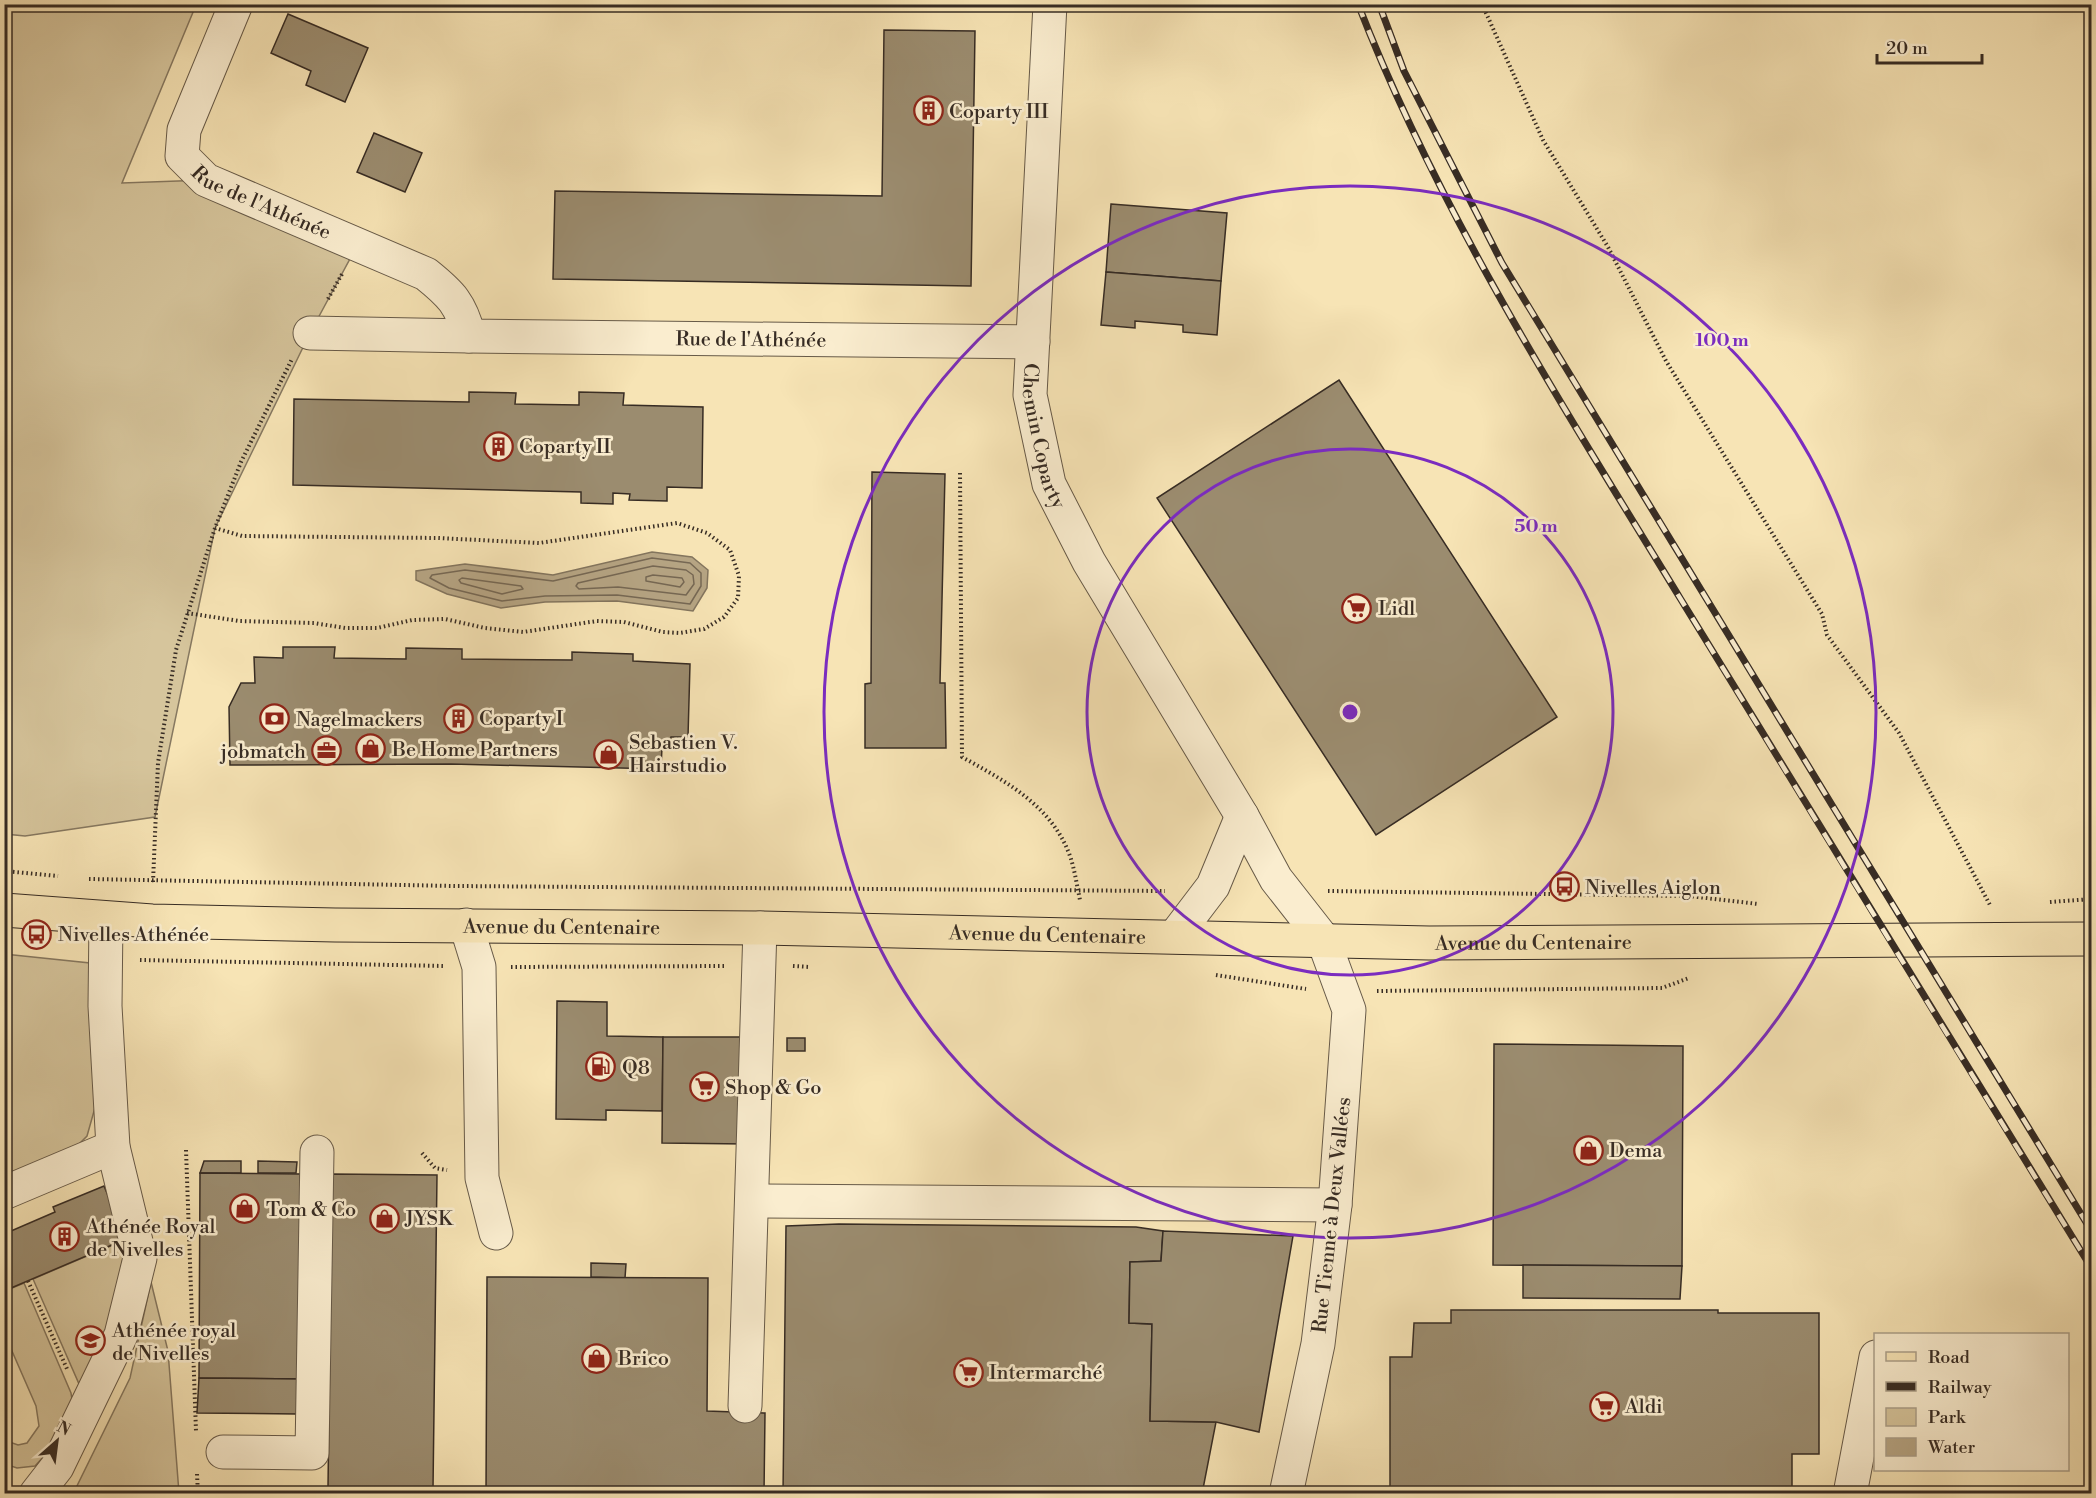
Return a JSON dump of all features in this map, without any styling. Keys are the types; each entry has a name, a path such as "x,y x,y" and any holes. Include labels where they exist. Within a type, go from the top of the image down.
{"main road":[{"name":"Avenue du Centenaire","path":"4,910 106,919 335,925 760,928 1429,943 2091,939"}],"street":[{"name":"Rue de l'Athénée","path":"236,4 184,130 182,156 206,180 426,274 448,292 462,310 469,336"},
{"name":"Chemin Coparty","path":"1050,4 1030,395 1049,484 1089,562 1242,816 1265,862 1284,891 1323,939"},
{"name":"Rue de l'Athénée","path":"310,333 1034,342"},
{"path":"1175,936 1209,891 1242,816"},
{"path":"36,1494 57,1467 86,1413 121,1335 140,1258 113,1147 105,1006 106,919"},
{"path":"466,925 478,967 482,1178 496,1233"},
{"path":"745,1406 760,928"},
{"name":"Rue Tienne à Deux Vallées","path":"1286,1494 1318,1344 1335,1205 1349,1010 1323,939"},
{"path":"4,1193 113,1147"},
{"path":"210,1461 312,1453 317,1152"},
{"path":"753,1201 1335,1205"},
{"path":"1850,1494 1874,1367"}],"path":[{"path":"1482,4 1544,140 1608,247 1666,362 1822,614 1827,635 1899,733 2008,938"},
{"path":"153,870 158,763 176,650 215,528 241,462 290,362 310,333 358,244"},
{"path":"960,473 962,757 1015,786 1051,820 1071,858 1078,890"},
{"path":"188,614 239,621 314,623 345,628 377,628 412,620 445,619 485,628 523,632 606,621 680,633 704,629 724,617 738,598 739,576 730,550 707,533 677,523 539,543 438,538 242,536 215,528"},
{"path":"4,871 60,877"},
{"path":"82,878 455,886 1209,891"},
{"path":"1284,891 1689,896 1760,904"},
{"path":"2045,902 2091,899"},
{"path":"1979,907 2001,906"},
{"path":"186,1150 196,1434"},
{"path":"422,1153 435,1168"},
{"path":"28,1281 86,1413"},
{"path":"198,1494 210,1461"}],"green space":[{"path":"5,5 196,5 122,183 206,180 358,244 310,333 215,528 155,817 25,836 5,834"},
{"path":"4,954 90,963 98,1097 87,1136 75,1148 4,1178"},
{"path":"127,1239 108,1332 83,1393 33,1279"},
{"path":"151,1282 168,1351 179,1493 73,1494 130,1378"},
{"path":"24,1283 71,1393 73,1405 72,1415 64,1433 35,1466 17,1468 5,1464 4,1440 18,1445 27,1443 39,1426 36,1406 5,1335 5,1291"}],"water":[{"path":"652,552 692,557 708,570 707,588 693,611 617,601 545,602 501,608 447,594 416,580 416,571 465,564 553,575"}],"building":[{"path":"288,14 368,48 345,102 306,85 311,71 271,53"},
{"name":"Coparty III","path":"884,30 975,31 971,286 553,279 555,191 882,196"},
{"path":"374,133 422,153 405,192 357,172"},
{"path":"1111,204 1227,213 1221,281 1106,272"},
{"path":"1106,272 1221,281 1217,335 1183,332 1183,325 1135,321 1135,328 1101,325"},
{"name":"Lidl","path":"1339,380 1557,717 1376,835 1157,498"},
{"name":"Coparty II","path":"469,392 516,393 515,404 579,405 579,392 624,393 623,405 703,407 702,488 667,487 667,501 629,500 630,494 613,493 613,504 581,503 581,492 293,485 294,399 469,402"},
{"path":"872,472 945,474 940,683 945,683 946,748 865,748 865,684 871,683"},
{"name":"Coparty I","path":"283,647 335,647 334,658 406,659 406,648 462,649 462,659 572,660 572,652 633,654 633,661 690,664 688,737 671,737 670,742 662,747 661,769 451,764 230,765 229,707 241,683 255,683 254,657 283,658"},
{"path":"557,1001 607,1002 607,1036 663,1037 662,1111 606,1110 606,1120 556,1119"},
{"name":"Shop & Go","path":"663,1037 747,1037 746,1144 662,1143"},
{"path":"787,1038 805,1038 805,1051 787,1051"},
{"name":"Dema","path":"1494,1044 1683,1046 1682,1266 1493,1265"},
{"path":"204,1161 241,1161 241,1173 200,1173"},
{"path":"258,1161 297,1162 296,1173 258,1173"},
{"path":"200,1173 300,1174 299,1379 199,1378"},
{"path":"332,1174 437,1175 433,1489 328,1488"},
{"name":"Athénée Royal de Nivelles","path":"104,1186 126,1239 4,1291 4,1234 55,1212 53,1207"},
{"name":"Intermarché","path":"839,1224 1136,1227 1163,1231 1161,1261 1130,1262 1129,1323 1152,1324 1150,1421 1216,1422 1202,1494 783,1494 786,1226"},
{"path":"1163,1231 1293,1236 1259,1432 1216,1422 1150,1421 1152,1324 1129,1323 1130,1262 1161,1261"},
{"path":"591,1263 626,1264 625,1278 591,1277"},
{"path":"1523,1265 1682,1266 1680,1299 1523,1298"},
{"name":"Brico","path":"487,1277 708,1278 707,1411 765,1413 764,1494 486,1494"},
{"name":"Aldi","path":"1451,1310 1718,1310 1718,1313 1819,1313 1819,1454 1792,1454 1792,1494 1390,1494 1390,1357 1412,1357 1414,1323 1451,1323"},
{"path":"199,1378 299,1379 297,1414 197,1413"}],"railway":[{"path":"1358,4 1426,159 1465,234 1548,381 2092,1269"},
{"path":"1379,4 1404,71 1502,263 2092,1232"}],"place":[{"name":"Coparty III","path":"928,111"},
{"name":"Coparty II","path":"498,446"},
{"name":"Lidl","path":"1357,608"},
{"name":"Coparty I","path":"458,718"},
{"name":"Nagelmackers","path":"275,719"},
{"name":"Be Home Partners","path":"371,749"},
{"name":"jobmatch","path":"327,751"},
{"name":"Sebastien V. Hairstudio","path":"608,754"},
{"name":"Nivelles Aiglon","path":"1564,887"},
{"name":"Nivelles Athénée","path":"37,934"},
{"name":"Q8","path":"601,1067"},
{"name":"Shop & Go","path":"704,1087"},
{"name":"Dema","path":"1588,1150"},
{"name":"Tom & Co","path":"245,1209"},
{"name":"JYSK","path":"384,1218"},
{"name":"Athénée Royal de Nivelles","path":"65,1237"},
{"name":"Athénée royal de Nivelles","path":"91,1341"},
{"name":"Brico","path":"597,1358"},
{"name":"Intermarché","path":"968,1372"},
{"name":"Aldi","path":"1604,1406"}]}
